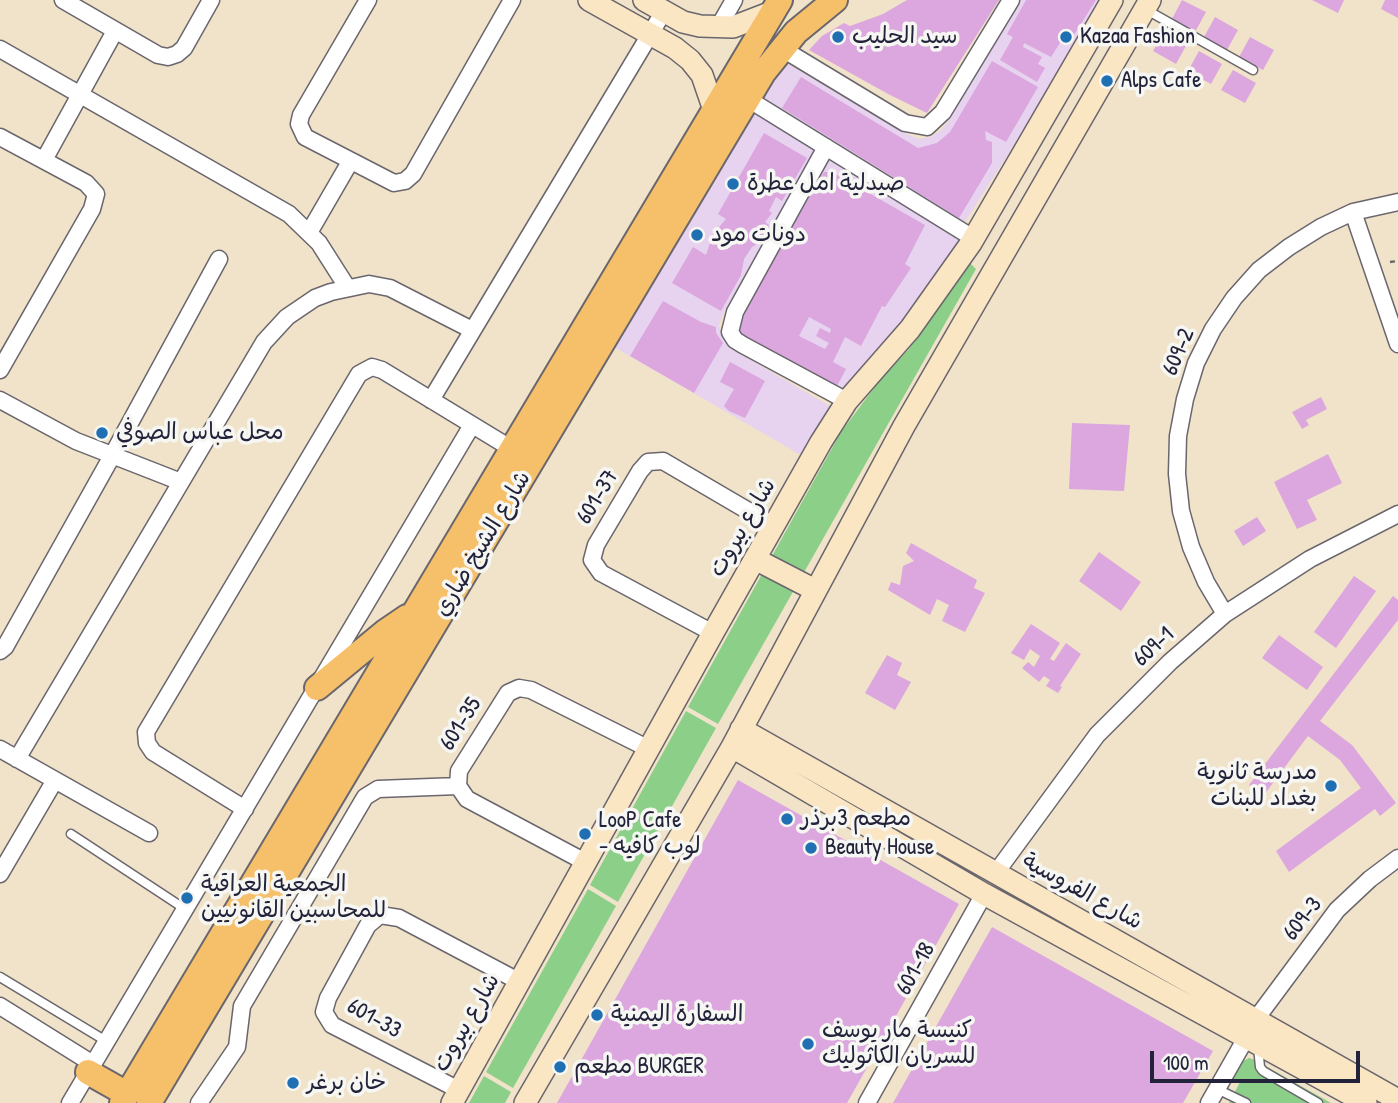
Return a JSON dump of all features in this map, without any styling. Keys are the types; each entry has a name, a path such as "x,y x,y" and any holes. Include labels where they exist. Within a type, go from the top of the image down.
{"main road":[{"path":"589,0 690,60 702,75 714,110"},
{"path":"644,0 683,22 718,28 748,23 779,4"},
{"name":"شارع الشيخ ضاري","path":"133,1100 748,99 781,48 835,0"},
{"name":"شارع بيروت","path":"455,1096 713,633 847,401 910,330 973,238 1112,0"},
{"name":"شارع الشيخ ضاري","path":"133,1100 414,613 779,4"},
{"path":"525,1103 736,738 904,426 1148,4"},
{"path":"1093,31 1101,29 1113,33 1120,52"},
{"path":"755,559 815,590"},
{"path":"317,688 385,632 414,613"},
{"name":"شارع الفروسية","path":"736,738 900,832 995,874 1366,1103"},
{"name":"شارع الفروسية","path":"900,832 984,894 1253,1033 1398,1100"},
{"path":"91,1068 133,1100"}],"street":[{"path":"63,0 158,55 172,56 184,48 211,0"},
{"path":"368,0 301,115 299,124 305,137 388,182 399,183 409,178 512,0"},
{"path":"718,28 734,0"},
{"path":"781,48 905,123 928,127 943,112 1011,0"},
{"path":"431,400 664,11"},
{"path":"44,160 114,30"},
{"path":"0,49 289,214 310,231 330,257 347,287"},
{"path":"748,99 973,238"},
{"path":"0,137 86,183 96,194 92,209 0,370"},
{"path":"826,147 735,312 730,332 735,340 743,345 847,401"},
{"path":"310,231 350,162"},
{"name":"609-2","path":"1225,614 1206,582 1191,547 1181,511 1177,474 1178,436 1196,363 1213,329 1234,298 1259,271 1289,247 1321,227 1353,212 1398,202"},
{"path":"1353,212 1398,344"},
{"path":"0,651 112,456 219,259"},
{"path":"17,759 264,342 275,329 300,307 323,295 347,287 369,284 390,288 472,330"},
{"path":"245,808 153,752 146,738 148,727 359,374 367,368 377,368 512,449"},
{"path":"0,400 66,436 181,482"},
{"path":"70,1103 472,425"},
{"name":"601-37","path":"713,633 600,573 592,560 596,545 648,462 663,461 774,526"},
{"name":"609-1","path":"995,874 1097,735 1170,662 1225,614 1310,559 1398,514"},
{"name":"601-35","path":"587,863 467,799 458,786 459,771 508,693 519,688 531,690 649,749"},
{"path":"0,750 149,833"},
{"path":"0,874 55,780"},
{"path":"199,1103 237,1047 242,1006 365,797 378,789 458,786"},
{"name":"609-3","path":"1213,1096 1337,910 1370,879 1398,858"},
{"name":"601-18","path":"867,1103 984,894"},
{"name":"601-33","path":"455,1096 332,1025 324,1012 328,998 368,925 380,915 398,918 520,982"},
{"path":"0,1006 91,1068"}],"lane":[{"path":"1148,4 1253,70"},
{"path":"71,834 185,909"},
{"path":"0,977 106,1041"},
{"path":"1253,1033 1263,1071 1318,1103"},
{"path":"1213,1096 1246,1103"}],"path":[{"path":"1390,262 1398,261"}],"shaded area":[{"path":"1019,0 1106,0 965,222 958,224 761,98 783,64 787,63 907,134 919,139 930,137 940,131 950,119"},
{"path":"759,111 817,148 719,325 723,338 735,351 835,409 806,458 612,346 753,112"},
{"path":"829,158 962,236 962,241 900,331 842,401 731,322"}],"green space":[{"path":"969,262 976,269 718,724 688,707 841,432 880,380 909,349"},
{"path":"686,711 716,728 618,902 590,885"},
{"path":"588,889 616,906 513,1088 486,1072"},
{"path":"1249,1058 1331,1103 1229,1103 1240,1082 1232,1080 1243,1061"},
{"path":"484,1076 511,1092 505,1103 469,1103"}],"building":[{"path":"907,0 999,0 927,113 809,50 822,36 844,23 850,26 883,14"},
{"path":"1026,0 1096,0 1074,35 1067,32 1051,57 1024,43 1023,47 1042,57 1038,64 1045,68 1037,82 1000,60 1013,37 1007,34"},
{"path":"1182,0 1206,12 1195,32 1172,19"},
{"path":"1312,0 1344,0 1338,13"},
{"path":"1385,0 1398,0 1398,18 1381,9"},
{"path":"1215,17 1238,30 1227,50 1204,37"},
{"path":"1164,31 1187,44 1176,64 1153,51"},
{"path":"1250,37 1274,50 1263,70 1239,57"},
{"path":"1199,51 1222,64 1211,84 1188,71"},
{"path":"992,61 1038,87 1006,142 985,131 986,140 992,142 992,163 959,218 782,108 801,77 918,148 937,143 950,132"},
{"path":"1233,70 1256,83 1245,103 1221,90"},
{"path":"764,133 807,158 782,201 776,197 769,211 772,213 765,222 769,225 759,243 752,247 744,259 741,275 721,311 672,283 693,247 706,255 713,234 726,219 718,214"},
{"path":"824,172 832,172 925,225 905,264 911,268 885,307 882,306 861,346 845,337 833,362 846,369 836,388 738,337 734,324","holes":["809,317 831,329 830,333 820,328 816,336 829,343 825,349 799,336"]},
{"path":"663,301 701,322 716,327 716,333 723,343 694,393 630,356"},
{"path":"730,362 765,381 745,418 724,406 734,389 720,382"},
{"path":"1321,397 1327,409 1306,420 1309,425 1302,429 1292,412"},
{"path":"1072,423 1130,425 1124,491 1069,489"},
{"path":"1328,454 1342,483 1307,500 1317,520 1297,529 1274,482"},
{"path":"1257,517 1266,531 1243,546 1234,531"},
{"path":"911,543 977,580 974,588 985,593 965,632 942,621 949,605 937,599 930,615 888,590 891,582 900,585 903,566 914,561 906,553"},
{"path":"1099,552 1141,582 1121,611 1079,581"},
{"path":"1354,576 1376,591 1336,648 1314,632"},
{"path":"1393,596 1398,600 1398,620 1320,721 1352,745 1396,803 1380,816 1375,809 1289,872 1276,851 1361,788 1340,760 1308,736 1264,795 1249,785"},
{"path":"1031,624 1060,643 1050,659 1054,661 1066,643 1081,654 1058,693 1046,686 1050,680 1044,676 1039,682 1022,668 1028,662 1034,667 1040,656 1030,649 1024,660 1011,653"},
{"path":"1279,635 1323,667 1307,690 1262,658"},
{"path":"887,655 902,663 897,675 911,682 895,710 865,693"},
{"path":"738,780 959,904 847,1103 557,1103"},
{"path":"992,927 1213,1051 1183,1103 893,1103"}],"place":[{"name":"سيد الحليب","path":"838,37"},
{"name":"Kazaa Fashion","path":"1066,37"},
{"name":"Alps Cafe","path":"1107,81"},
{"name":"صيدلية امل عطرة","path":"733,184"},
{"name":"دونات مود","path":"697,235"},
{"name":"محل عباس الصوفي","path":"102,433"},
{"name":"مدرسة ثانوية بغداد للبنات","path":"1331,786"},
{"name":"مطعم 3برذر","path":"787,819"},
{"name":"LooP Cafe - لوب كافيه","path":"585,834"},
{"name":"Beauty House","path":"811,848"},
{"name":"الجمعية العراقية للمحاسبين القانونيين","path":"187,898"},
{"name":"السفارة اليمنية","path":"597,1015"},
{"name":"كنيسة مار يوسف للسريان الكاثوليك","path":"808,1044"},
{"name":"مطعم BURGER","path":"560,1067"},
{"name":"خان برغر","path":"293,1083"}]}
